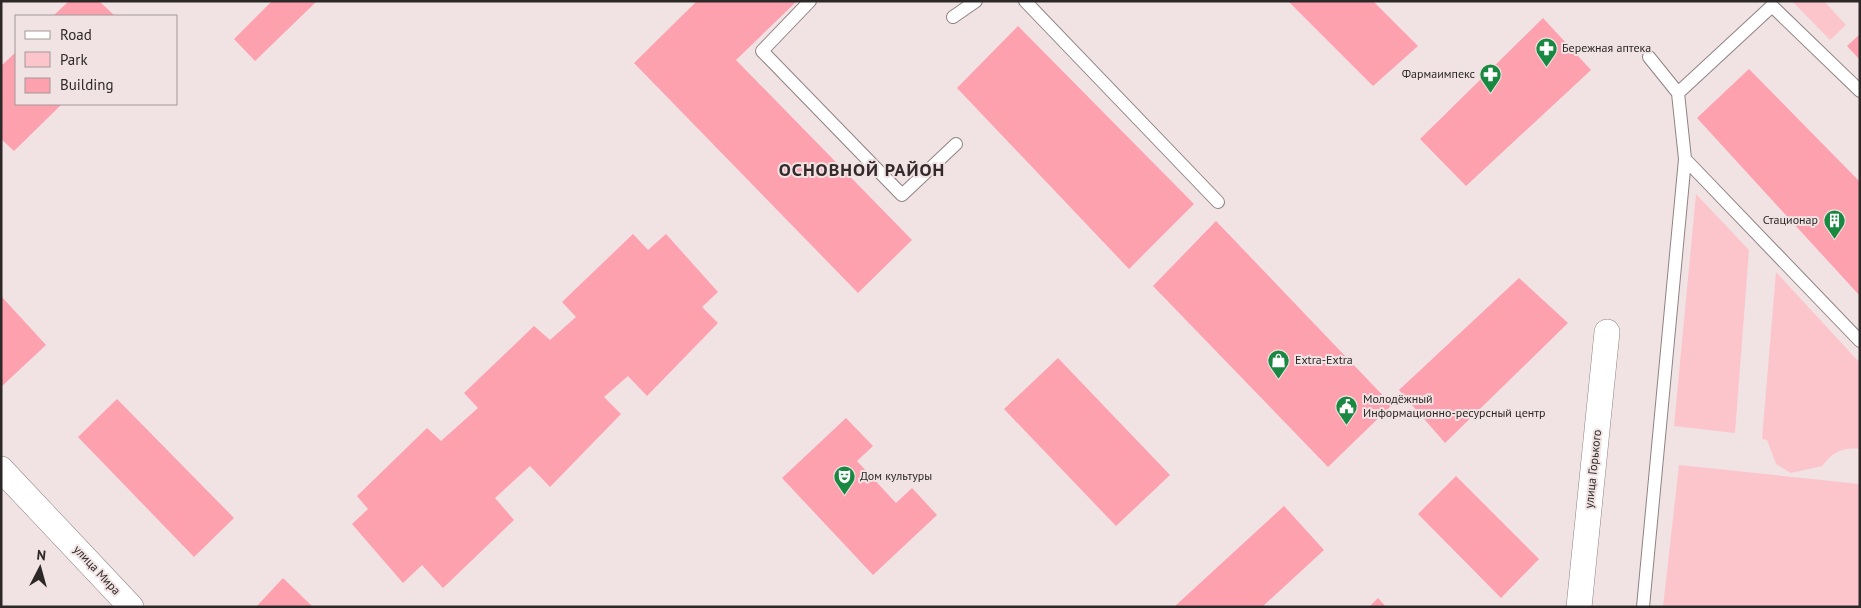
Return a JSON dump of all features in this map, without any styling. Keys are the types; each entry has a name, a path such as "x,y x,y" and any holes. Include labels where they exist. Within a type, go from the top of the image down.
{"street":[{"name":"улица Горького","path":"1579,607 1607,332"},
{"name":"улица Мира","path":"1,469 131,607"}],"lane":[{"path":"810,1 762,52 902,195 956,144"},
{"path":"953,17 976,1"},
{"path":"1025,1 1218,202"},
{"path":"1678,94 1772,6 1860,90"},
{"path":"1643,607 1685,158 1678,94 1649,57"},
{"path":"1685,158 1860,341"}],"green space":[{"path":"1824,1 1846,25 1830,40 1793,2"},
{"path":"1696,194 1749,250 1735,433 1674,426"},
{"path":"1776,272 1860,363 1860,449 1843,450 1830,457 1822,466 1791,473 1776,464 1767,440 1762,439"},
{"path":"1679,465 1860,484 1860,607 1663,607"}],"building":[{"path":"69,1 99,1 114,15 54,15"},
{"path":"272,1 317,1 255,61 234,39"},
{"path":"697,1 797,1 736,60 912,240 858,293 634,63"},
{"path":"1288,1 1373,1 1418,46 1373,86"},
{"path":"1543,18 1591,70 1466,186 1420,139"},
{"path":"1018,26 1194,204 1129,269 957,88"},
{"path":"1860,34 1860,60 1847,46"},
{"path":"15,53 15,105 61,105 14,151 1,139 1,66"},
{"name":"Стационар","path":"1749,69 1860,182 1860,296 1697,118"},
{"path":"1216,221 1392,405 1328,467 1153,286"},
{"path":"633,234 648,250 666,234 718,292 702,307 718,323 647,396 628,376 604,397 621,414 550,487 530,466 495,498 514,520 443,588 422,565 403,583 352,524 368,509 357,496 427,428 441,441 478,408 464,393 534,326 550,340 576,317 562,302"},
{"path":"1519,278 1568,323 1445,443 1399,390"},
{"path":"1,296 46,345 1,387"},
{"path":"1058,358 1170,475 1116,526 1004,409"},
{"path":"117,399 234,518 194,557 78,437"},
{"name":"Дом культуры","path":"846,418 873,446 857,461 896,503 912,488 937,515 873,575 782,478"},
{"path":"1456,476 1539,559 1501,598 1418,514"},
{"path":"1284,506 1324,550 1262,607 1174,607"},
{"path":"283,578 313,607 256,607"},
{"path":"1378,598 1386,607 1369,607"}],"place":[{"name":"Бережная аптека","path":"1546,67"},
{"name":"Фармаимпекс","path":"1491,93"},
{"name":"Стационар","path":"1834,239"},
{"name":"Extra-Extra","path":"1279,379"},
{"name":"Молодёжный Информационно-ресурсный центр","path":"1347,425"},
{"name":"Дом культуры","path":"844,495"}],"district":[{"name":"ОСНОВНОЙ РАЙОН","path":"862,170"}]}
